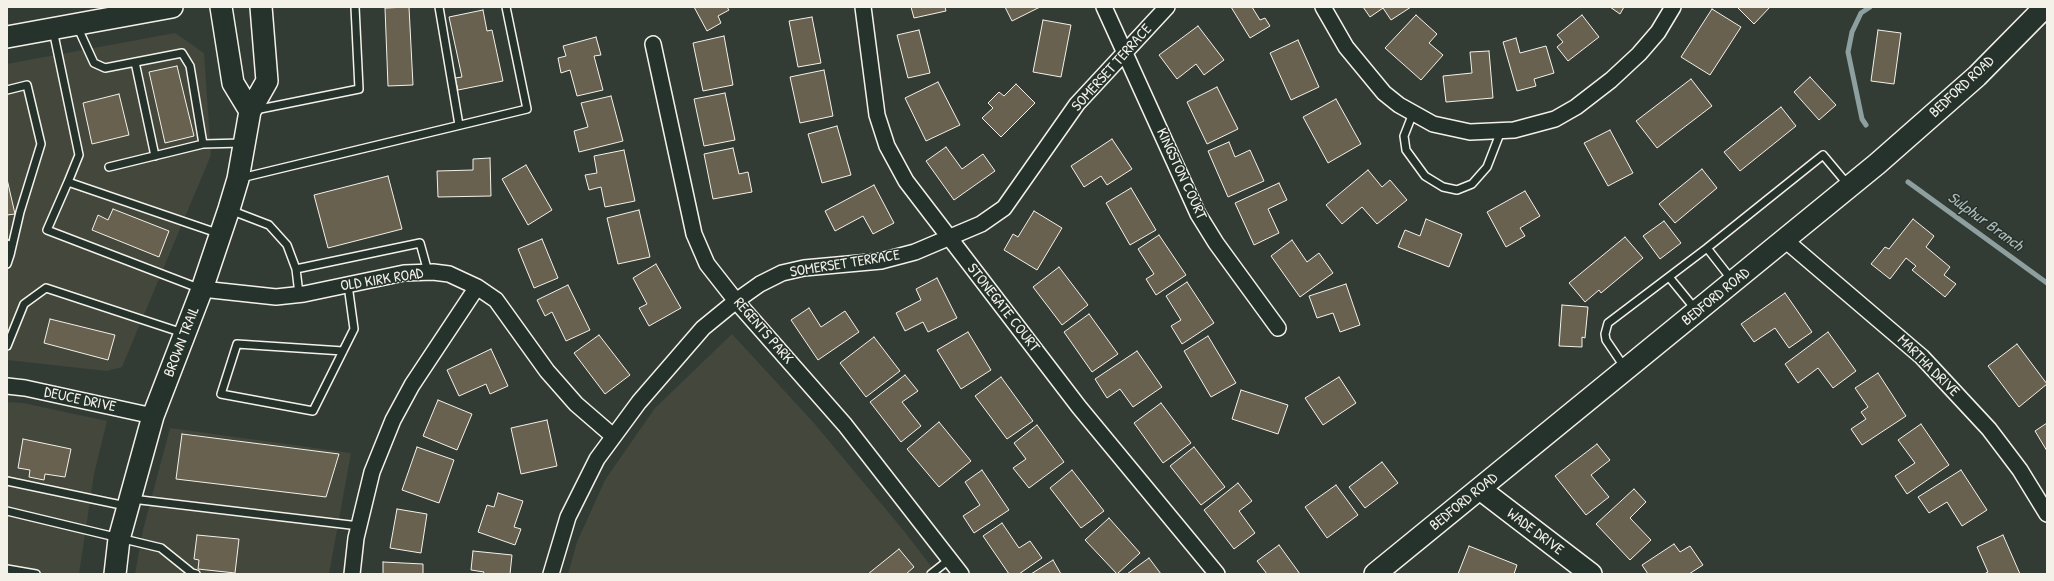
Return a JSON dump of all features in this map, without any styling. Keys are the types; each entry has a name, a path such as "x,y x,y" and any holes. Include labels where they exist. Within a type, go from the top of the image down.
{"main road":[{"path":"7,37 137,11 172,7"},
{"path":"221,7 233,83 250,112"},
{"name":"BROWN TRAIL","path":"115,574 119,539 152,416 202,289 238,179 250,112 267,81 261,7"},
{"name":"BEDFORD ROAD","path":"1375,574 1849,187 1977,76 2044,7"},
{"name":"WADE DRIVE","path":"1480,489 1591,574"}],"street":[{"name":"STONEGATE COURT","path":"863,7 877,115 887,146 906,181 1079,407 1217,574"},
{"name":"KINGSTON COURT","path":"1104,7 1198,214 1216,243 1278,328"},
{"name":"SOMERSET TERRACE","path":"551,574 568,516 597,459 639,402 703,328 736,301 760,284 782,273 804,268 881,261 915,252 949,239 981,224 1004,208 1025,181 1061,125 1077,104 1167,7"},
{"path":"1323,7 1346,47 1384,93 1399,105 1433,124 1470,132 1514,130 1555,119 1576,107 1611,80 1639,54 1658,32 1673,7"},
{"name":"REGENTS PARK","path":"653,44 694,234 707,264 736,301 845,425 961,574"},
{"name":"MARTHA DRIVE","path":"1785,240 1922,356 1989,429 2020,470 2047,514"},
{"name":"OLD KIRK ROAD","path":"202,289 276,297 348,285 404,273 428,272 449,274 477,287 496,300 547,371 576,404 613,436"},
{"path":"352,574 359,526 372,472 393,420 412,385 477,287"},
{"name":"DEUCE DRIVE","path":"7,386 25,388 152,416"}],"lane":[{"path":"250,112 359,89 355,7"},
{"path":"439,7 459,125"},
{"path":"238,179 527,109 506,7"},
{"path":"76,24 94,63 104,68 182,53 190,66 203,144"},
{"path":"53,28 79,155 47,230 202,289"},
{"path":"135,62 155,156"},
{"path":"7,90 27,85 41,144 20,212 7,264"},
{"path":"1413,113 1404,136 1406,150 1425,176 1443,187 1457,190 1472,184 1487,167 1501,131"},
{"path":"109,167 203,144 245,143"},
{"path":"1626,370 1606,340 1605,334 1608,323 1707,248 1823,155 1849,187"},
{"path":"68,182 220,234"},
{"path":"229,209 269,225 287,245 296,269 299,294"},
{"path":"296,269 420,243 428,272"},
{"path":"7,244 10,255"},
{"path":"1707,248 1734,282"},
{"path":"1669,277 1697,312"},
{"path":"343,351 237,344 221,394 313,412 354,329 348,285"},
{"path":"7,346 24,304 46,288 185,333"},
{"path":"7,481 128,503 359,526"},
{"path":"7,511 161,548 192,573 196,574"},
{"path":"931,574 950,559"},
{"path":"7,569 36,574"}],"shaded area":[{"path":"175,33 204,53 211,155 122,367 107,371 7,360 7,64"},
{"path":"732,334 814,423 904,531 937,574 568,574 577,542 605,480 655,408"},
{"path":"7,402 23,403 107,421 94,474 79,574 7,574"},
{"path":"170,428 351,453 329,574 135,574 143,530"}],"building":[{"path":"409,7 413,85 388,86 385,8"},
{"path":"694,7 727,7 729,10 718,16 721,23 707,31"},
{"path":"911,7 945,7 946,11 914,18"},
{"path":"1005,7 1040,7 1012,21"},
{"path":"1231,7 1252,7 1260,20 1265,18 1270,26 1250,38"},
{"path":"1363,7 1411,7 1391,20 1383,8 1370,17"},
{"path":"1610,7 1624,7 1620,14"},
{"path":"1737,7 1770,7 1754,24"},
{"path":"1712,9 1741,27 1710,75 1681,57"},
{"path":"483,10 487,31 492,30 503,81 458,90 455,78 462,77 449,17"},
{"path":"1416,15 1437,34 1429,43 1443,55 1421,80 1385,48"},
{"path":"1582,15 1599,37 1568,61 1557,47 1563,42 1557,35"},
{"path":"812,17 821,63 798,67 789,21"},
{"path":"1043,20 1071,25 1061,77 1033,72"},
{"path":"1198,26 1224,60 1204,75 1196,64 1177,79 1159,55"},
{"path":"919,30 930,73 908,78 897,35"},
{"path":"1878,30 1901,33 1894,84 1871,81"},
{"path":"724,36 733,85 703,91 693,43"},
{"path":"596,37 601,55 594,56 603,90 577,96 570,70 561,73 558,58 566,56 563,46"},
{"path":"1516,38 1520,53 1546,46 1554,73 1534,79 1536,86 1517,91 1503,42"},
{"path":"1298,40 1319,87 1291,100 1270,53"},
{"path":"1489,51 1493,98 1446,102 1443,76 1472,73 1470,52"},
{"path":"177,66 194,136 165,143 149,72"},
{"path":"824,70 833,116 800,123 790,77"},
{"path":"1810,77 1836,105 1819,120 1794,92"},
{"path":"1691,79 1712,106 1657,148 1636,121"},
{"path":"938,82 960,125 926,141 905,98"},
{"path":"1016,84 1035,103 1001,137 982,118 993,108 988,103 999,92 1004,96"},
{"path":"1217,87 1238,129 1207,144 1187,102"},
{"path":"725,93 735,140 704,146 694,99"},
{"path":"119,94 129,135 92,144 83,103"},
{"path":"611,96 623,141 579,152 574,131 588,127 581,103"},
{"path":"1336,99 1361,144 1328,163 1303,117"},
{"path":"1781,107 1796,126 1740,171 1724,152"},
{"path":"837,126 851,175 822,183 808,134"},
{"path":"1610,130 1633,173 1608,186 1584,143"},
{"path":"1112,139 1132,169 1107,185 1101,176 1084,187 1071,166"},
{"path":"1229,142 1235,157 1250,150 1264,181 1228,197 1208,151"},
{"path":"946,147 962,169 983,154 995,171 954,200 926,161"},
{"path":"733,148 739,174 748,172 752,192 713,199 704,154"},
{"path":"624,150 635,201 605,207 601,187 589,190 585,175 597,173 594,156"},
{"path":"490,158 491,196 438,197 437,171 473,170 473,159"},
{"path":"526,165 552,210 528,225 502,179"},
{"path":"1702,169 1717,188 1675,223 1659,204"},
{"path":"1368,170 1382,187 1390,180 1407,200 1377,224 1362,207 1342,224 1326,205"},
{"path":"388,176 402,229 328,248 314,195"},
{"path":"7,179 15,214 7,215"},
{"path":"1279,183 1287,200 1268,209 1279,233 1254,245 1235,203"},
{"path":"874,185 894,223 873,234 863,216 835,231 825,211"},
{"path":"1131,188 1156,230 1130,245 1106,203"},
{"path":"1525,191 1540,216 1520,228 1525,236 1506,247 1487,212"},
{"path":"113,209 169,231 159,257 92,230 98,215 108,220"},
{"path":"639,210 650,257 618,264 607,218"},
{"path":"1034,211 1062,228 1037,270 1004,250 1013,234 1018,237"},
{"path":"1426,219 1462,234 1449,267 1398,247 1405,230 1420,236"},
{"path":"1913,219 1934,236 1926,247 1950,267 1944,275 1956,284 1945,297 1912,270 1916,266 1906,258 1890,279 1871,264 1885,247 1889,249"},
{"path":"1664,221 1681,243 1660,259 1643,236"},
{"path":"1159,235 1186,275 1156,295 1146,279 1154,274 1138,249"},
{"path":"1625,237 1643,258 1601,293 1599,290 1585,302 1569,283"},
{"path":"542,239 558,278 534,288 518,249"},
{"path":"1292,240 1307,262 1319,253 1333,273 1300,297 1271,256"},
{"path":"656,264 681,308 649,326 639,308 647,304 633,278"},
{"path":"1059,267 1088,305 1062,325 1033,287"},
{"path":"937,278 957,318 928,332 923,322 905,331 896,313 921,300 916,289"},
{"path":"1187,282 1214,323 1182,344 1171,326 1181,320 1166,296"},
{"path":"1346,284 1360,325 1340,332 1333,313 1317,318 1309,296"},
{"path":"568,285 590,330 566,341 552,312 545,316 537,300"},
{"path":"1785,293 1812,332 1789,348 1775,328 1754,342 1741,324"},
{"path":"1562,305 1588,307 1585,338 1582,337 1582,347 1559,346"},
{"path":"809,308 821,327 845,311 859,332 818,360 791,320"},
{"path":"1089,314 1118,354 1092,372 1064,332"},
{"path":"50,319 115,335 108,360 44,343"},
{"path":"968,332 991,370 961,389 937,350"},
{"path":"1828,332 1856,371 1833,388 1818,368 1798,383 1785,364"},
{"path":"599,335 630,375 605,394 574,353"},
{"path":"1208,336 1236,383 1211,397 1184,351"},
{"path":"874,337 900,371 866,397 840,363"},
{"path":"2017,344 2047,384 2019,407 1988,366"},
{"path":"491,349 508,386 490,394 486,384 459,396 447,370"},
{"path":"1137,351 1162,387 1133,407 1120,389 1107,398 1095,379"},
{"path":"1878,373 1906,416 1862,445 1851,429 1866,419 1861,412 1868,407 1855,388"},
{"path":"905,375 918,391 902,402 921,426 901,442 870,402"},
{"path":"1001,377 1033,421 1007,439 975,396"},
{"path":"1339,377 1356,403 1323,425 1305,398"},
{"path":"1241,390 1288,405 1278,434 1232,419"},
{"path":"438,400 472,414 457,450 423,436"},
{"path":"1161,403 1191,443 1163,463 1134,423"},
{"path":"547,420 557,466 521,474 511,428"},
{"path":"939,422 971,461 939,487 907,449"},
{"path":"2047,423 2047,451 2035,431"},
{"path":"1921,424 1949,465 1907,494 1895,476 1915,463 1898,440"},
{"path":"1037,425 1064,462 1029,488 1013,468 1026,459 1014,443"},
{"path":"182,434 339,454 326,497 176,479"},
{"path":"23,439 71,449 65,477 45,474 44,480 29,477 30,470 18,468"},
{"path":"1597,444 1610,460 1591,475 1609,497 1586,515 1555,476"},
{"path":"417,447 454,460 439,503 402,490"},
{"path":"1194,447 1225,487 1201,505 1170,466"},
{"path":"1382,462 1398,483 1365,508 1349,487"},
{"path":"982,470 1009,510 974,533 963,516 980,505 965,482"},
{"path":"1072,470 1104,511 1081,528 1050,488"},
{"path":"1961,470 1987,510 1962,526 1947,502 1929,513 1918,497"},
{"path":"1238,483 1252,501 1239,511 1255,533 1234,549 1204,510"},
{"path":"1336,485 1358,515 1327,538 1305,507"},
{"path":"1634,489 1646,502 1630,518 1651,540 1630,560 1596,524"},
{"path":"498,493 523,501 514,527 521,529 515,545 478,532 487,505 494,507"},
{"path":"397,509 427,514 421,553 390,548"},
{"path":"1109,518 1140,553 1117,574 1085,540"},
{"path":"1002,523 1019,548 1030,541 1042,558 1019,574 1009,574 983,536"},
{"path":"197,535 239,539 235,573 198,569 199,560 194,559"},
{"path":"2003,535 2020,574 1984,574 1988,572 1977,547"},
{"path":"1674,544 1680,552 1690,546 1703,565 1689,574 1648,574 1642,565"},
{"path":"1279,545 1300,574 1267,574 1257,561"},
{"path":"1469,546 1517,565 1514,574 1458,574"},
{"path":"899,549 914,567 906,574 868,574"},
{"path":"473,551 512,555 510,574 483,574 484,572 471,570"},
{"path":"1149,558 1161,574 1127,574"},
{"path":"1053,560 1061,574 1031,574"},
{"path":"383,562 423,564 423,574 383,574"}],"waterway":[{"name":"Sulphur Branch","path":"1866,125 1862,119 1848,52 1852,32 1861,13 1870,7"},
{"name":"Sulphur Branch","path":"1908,182 2047,283"}]}
